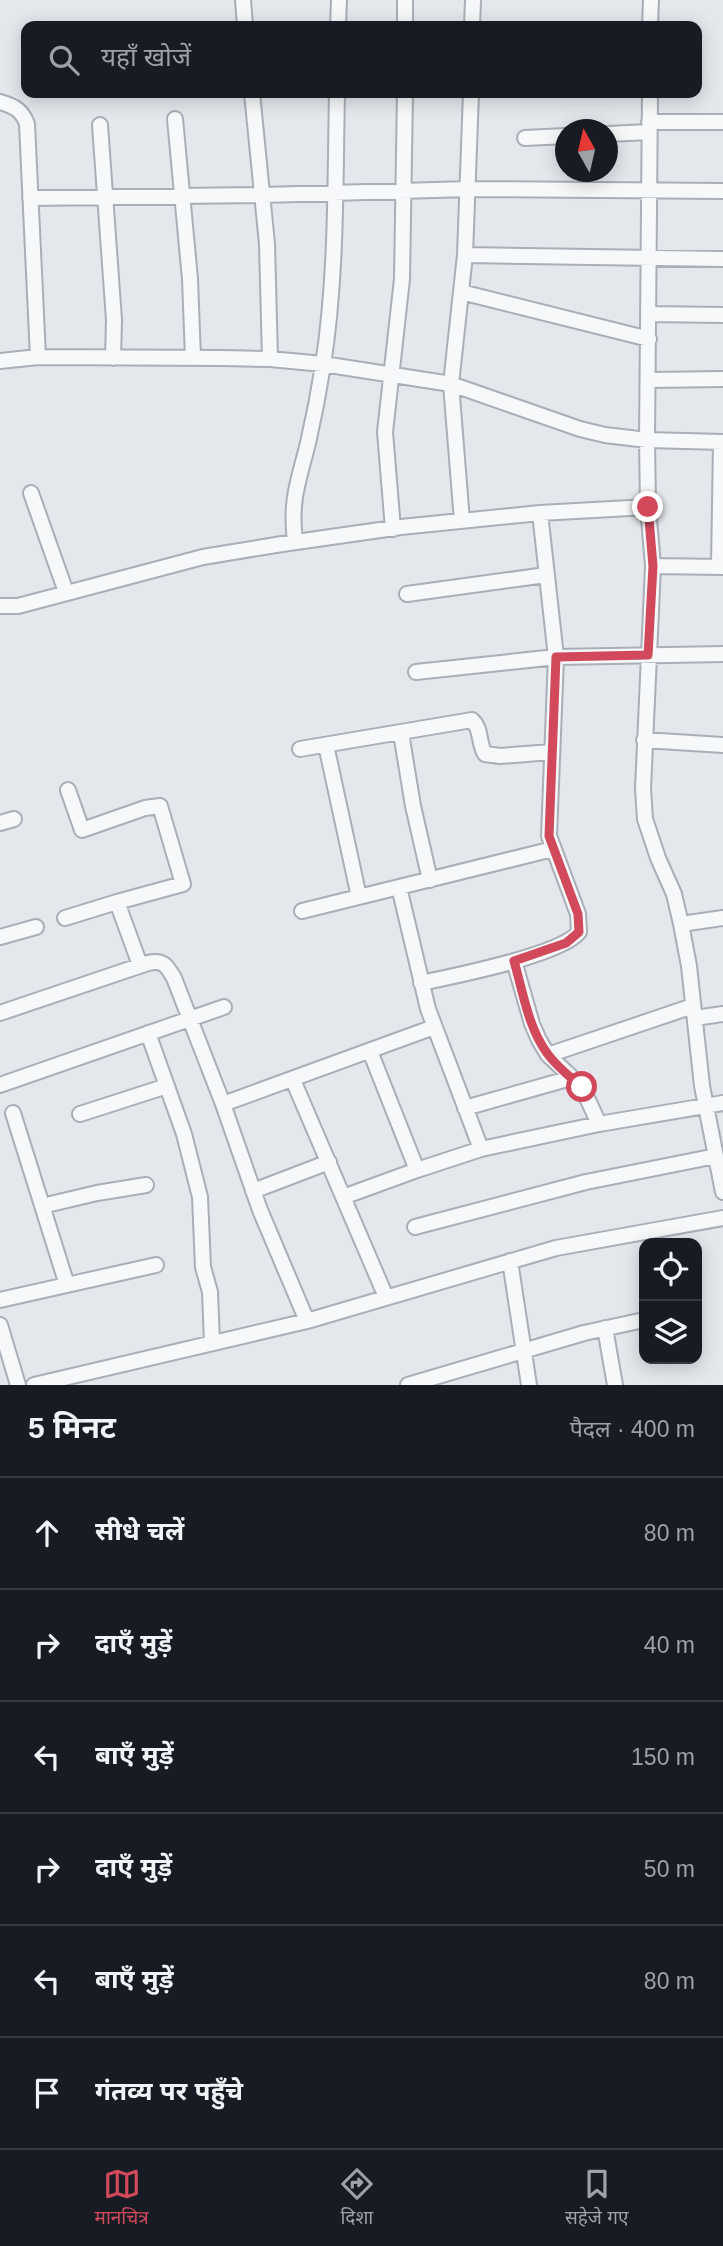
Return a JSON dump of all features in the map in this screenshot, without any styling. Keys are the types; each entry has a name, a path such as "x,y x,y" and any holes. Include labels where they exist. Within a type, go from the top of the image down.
{"street":[{"path":"243,0 245,21"},
{"path":"338,21 339,0"},
{"path":"405,0 405,21"},
{"path":"472,0 472,21"},
{"path":"650,21 651,0"},
{"path":"253,98 270,291 270,359"},
{"path":"295,542 292,520 294,491 310,432 330,312 337,98"},
{"path":"393,529 385,432 402,279 405,98"},
{"path":"462,521 451,384 465,255 471,98"},
{"path":"650,98 647,440 648,507 653,566 644,740 645,819 674,894 681,924 706,1105 723,1192"},
{"path":"3,103 24,114 27,124 38,357"},
{"path":"175,120 190,279 193,358"},
{"path":"618,132 723,121"},
{"path":"100,125 114,320 113,358"},
{"path":"525,138 555,136"},
{"path":"30,198 263,195 469,188 723,191"},
{"path":"465,255 723,259"},
{"path":"461,292 649,339"},
{"path":"649,314 723,315"},
{"path":"0,361 38,357 193,358 270,359 323,364 451,384 580,429 605,435 647,440 722,442 721,567 653,566"},
{"path":"649,380 723,379"},
{"path":"31,494 66,592"},
{"path":"0,606 18,606 203,557 295,542 540,513 648,507"},
{"path":"422,984 514,961 566,943 579,932 578,914 549,836 556,657 540,513"},
{"path":"407,594 546,575"},
{"path":"416,672 556,657 723,654"},
{"path":"300,748 472,720 478,727 481,748 485,754 500,756 552,752"},
{"path":"401,733 412,806 430,880"},
{"path":"644,740 723,745"},
{"path":"326,744 359,897"},
{"path":"65,918 183,884 160,806 145,808 82,830 68,790"},
{"path":"302,911 553,849"},
{"path":"399,887 434,1027 481,1149"},
{"path":"117,902 140,965"},
{"path":"681,924 723,918"},
{"path":"0,937 36,927"},
{"path":"0,1013 140,965 156,961 167,966 223,1104 253,1191 307,1321"},
{"path":"514,961 531,1024 548,1055 582,1087 599,1124"},
{"path":"0,1085 224,1007"},
{"path":"548,1055 694,1012 723,1014"},
{"path":"223,1104 434,1027"},
{"path":"148,1033 184,1134 200,1196 204,1267 210,1292 212,1343"},
{"path":"370,1051 417,1170"},
{"path":"465,1108 571,1078"},
{"path":"293,1080 386,1297"},
{"path":"80,1115 167,1086"},
{"path":"343,1197 481,1149 599,1124 723,1103"},
{"path":"13,1113 67,1285"},
{"path":"415,1227 586,1182 716,1156"},
{"path":"253,1191 329,1162"},
{"path":"42,1206 146,1185"},
{"path":"34,1385 307,1321 569,1245 723,1218"},
{"path":"510,1261 529,1385"},
{"path":"0,1300 156,1265"},
{"path":"408,1385 438,1381 524,1350 639,1321"},
{"path":"0,1325 18,1385"},
{"path":"605,1328 615,1385"}],"route":[{"path":"582,1087 548,1055 538,1040 514,961 566,943 579,932 578,914 549,836 556,657 648,655 653,566 648,507"}]}
